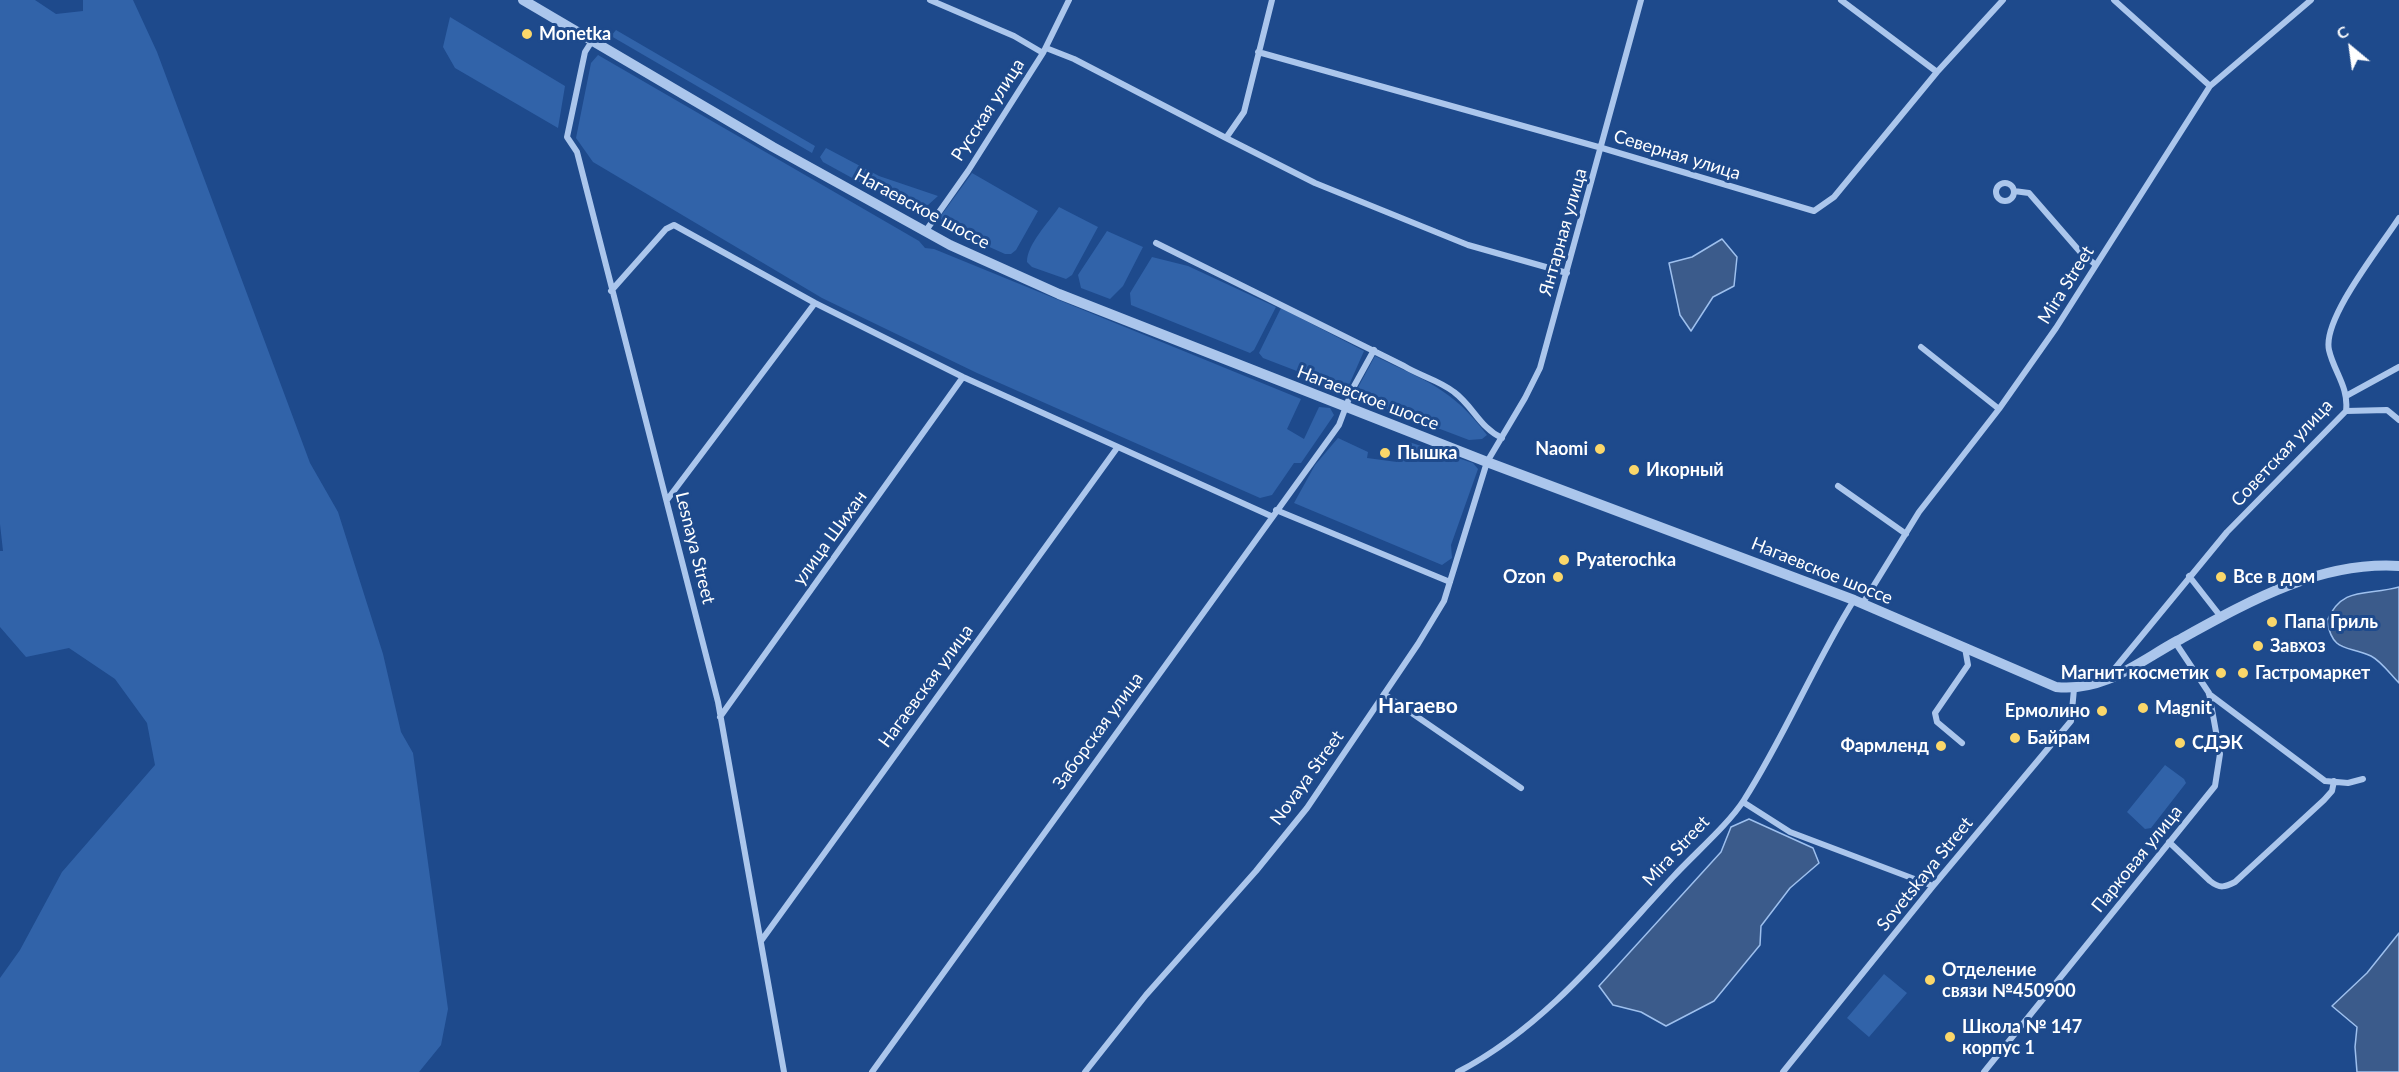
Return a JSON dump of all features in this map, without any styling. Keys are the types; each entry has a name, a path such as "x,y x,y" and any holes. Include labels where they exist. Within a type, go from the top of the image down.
{"street":[{"name":"Нагаевское шоссе","path":"523,0 924,232 1059,294 1487,462 1858,602 2056,687 2074,689 2103,682 2268,593 2332,572 2374,564 2399,566"},
{"path":"930,0 1044,50 1074,59 1315,183 1468,245 1567,273"},
{"name":"Русская улица","path":"924,232 968,171 1044,50 1069,0"},
{"path":"1226,138 1244,112 1272,0"},
{"name":"Янтарная улица","path":"1487,462 1540,368 1641,0"},
{"path":"1841,0 1937,72"},
{"name":"Северная улица","path":"1258,52 1602,148 1814,211 1834,197 1937,72 2003,0"},
{"path":"2114,0 2210,86"},
{"name":"Mira Street","path":"1458,1072 1492,1053 1537,1018 1602,953 1743,802 1834,632 2056,328 2210,86 2311,0"},
{"name":"Lesnaya Street","path":"592,41 585,52 567,137 577,152 611,291 667,500 720,717 784,1072"},
{"path":"2014,191 2029,193 2082,254 2096,265"},
{"name":"Советская улица","path":"2103,682 2227,532 2346,411 2346,396 2329,349 2334,317 2399,218"},
{"path":"611,291 666,229 674,225 815,303 963,377 1271,516"},
{"path":"1156,243 1455,392 1488,431 1502,438"},
{"path":"667,500 815,303"},
{"path":"1921,346 1999,409"},
{"name":"Заборская улица","path":"872,1072 1271,516 1339,425 1345,406 1374,351"},
{"path":"2346,396 2399,367"},
{"name":"улица Шихан","path":"720,717 963,377"},
{"path":"2346,411 2387,410 2399,420"},
{"name":"Нагаевская улица","path":"760,941 1117,448"},
{"name":"Novaya Street","path":"1085,1072 1146,995 1256,871 1292,826 1384,694 1444,602 1487,462"},
{"path":"1838,486 1906,534"},
{"path":"1276,510 1450,582"},
{"path":"2189,576 2222,617"},
{"name":"Парковая улица","path":"1984,1072 2215,786 2220,754 2209,693 2175,642"},
{"path":"1962,743 1937,722 1935,712 1968,665 1965,648"},
{"name":"Sovetskaya Street","path":"1783,1072 1933,886 2071,721 2074,689"},
{"path":"2209,693 2325,781 2348,783 2363,779"},
{"path":"1384,694 1521,788"},
{"path":"2169,842 2210,881 2217,886 2225,887 2235,882 2324,800 2332,791 2334,782"},
{"path":"1743,802 1790,832 1933,886"}],"shaded area":[{"path":"0,0 35,0 56,14 83,11 83,0 133,0 157,52 310,463 338,512 383,654 401,732 413,753 448,1009 441,1045 419,1072 0,1072 0,978 20,950 62,872 155,765 147,723 115,679 69,648 26,657 0,627 0,551 3,551 0,524"},
{"path":"450,17 565,86 558,128 455,68 443,47"},
{"path":"616,30 815,146 812,153 611,36"},
{"path":"598,55 919,241 925,248 934,249 1301,399 1287,429 1304,439 1319,407 1330,408 1334,415 1301,463 1294,463 1272,495 1260,498 977,373 822,298 593,162 576,138 591,63"},
{"path":"826,148 879,176 938,196 918,214 883,195 879,184 863,184 823,162 820,157"},
{"path":"972,173 1038,211 1016,250 1011,254 1005,254 945,227 940,217"},
{"path":"1059,207 1098,227 1072,275 1066,279 1032,267 1027,262 1034,241"},
{"path":"1107,231 1143,247 1123,286 1110,299 1081,288 1078,275"},
{"path":"1722,239 1737,257 1734,286 1713,297 1691,331 1680,315 1669,263 1692,257"},
{"path":"1152,257 1188,266 1276,307 1254,350 1250,353 1131,305 1130,293"},
{"path":"1281,308 1364,351 1349,385 1341,388 1263,358 1259,353"},
{"path":"1375,356 1437,387 1462,406 1487,435 1482,439 1469,440 1385,408 1355,393"},
{"path":"1338,438 1368,452 1367,458 1397,462 1401,447 1409,442 1473,463 1478,469 1451,545 1452,558 1442,565 1294,503 1315,465"},
{"path":"2399,587 2399,683 2375,658 2337,644 2327,621 2340,602 2348,597"},
{"path":"2165,765 2186,783 2151,828 2145,829 2127,812"},
{"path":"1749,819 1813,848 1819,863 1790,888 1761,926 1760,945 1714,1001 1666,1026 1641,1012 1613,1005 1599,986 1721,852 1731,827"},
{"path":"2399,933 2399,1072 2357,1072 2355,1047 2357,1027 2332,1006 2367,973"},
{"path":"1884,974 1907,993 1869,1037 1847,1018"}],"place":[{"name":"Monetka","path":"527,34"},
{"name":"Naomi","path":"1600,449"},
{"name":"Пышка","path":"1385,453"},
{"name":"Икорный","path":"1634,470"},
{"name":"Pyaterochka","path":"1564,560"},
{"name":"Ozon","path":"1558,577"},
{"name":"Все в дом","path":"2221,577"},
{"name":"Папа Гриль","path":"2272,622"},
{"name":"Завхоз","path":"2258,646"},
{"name":"Магнит косметик","path":"2221,673"},
{"name":"Гастромаркет","path":"2243,673"},
{"name":"Magnit","path":"2143,708"},
{"name":"Ермолино","path":"2102,711"},
{"name":"Байрам","path":"2015,738"},
{"name":"СДЭК","path":"2180,743"},
{"name":"Фармленд","path":"1941,746"},
{"name":"Отделение связи №450900","path":"1930,980"},
{"name":"Школа № 147 корпус 1","path":"1950,1037"}],"district":[{"name":"Нагаево","path":"1418,706"}]}
